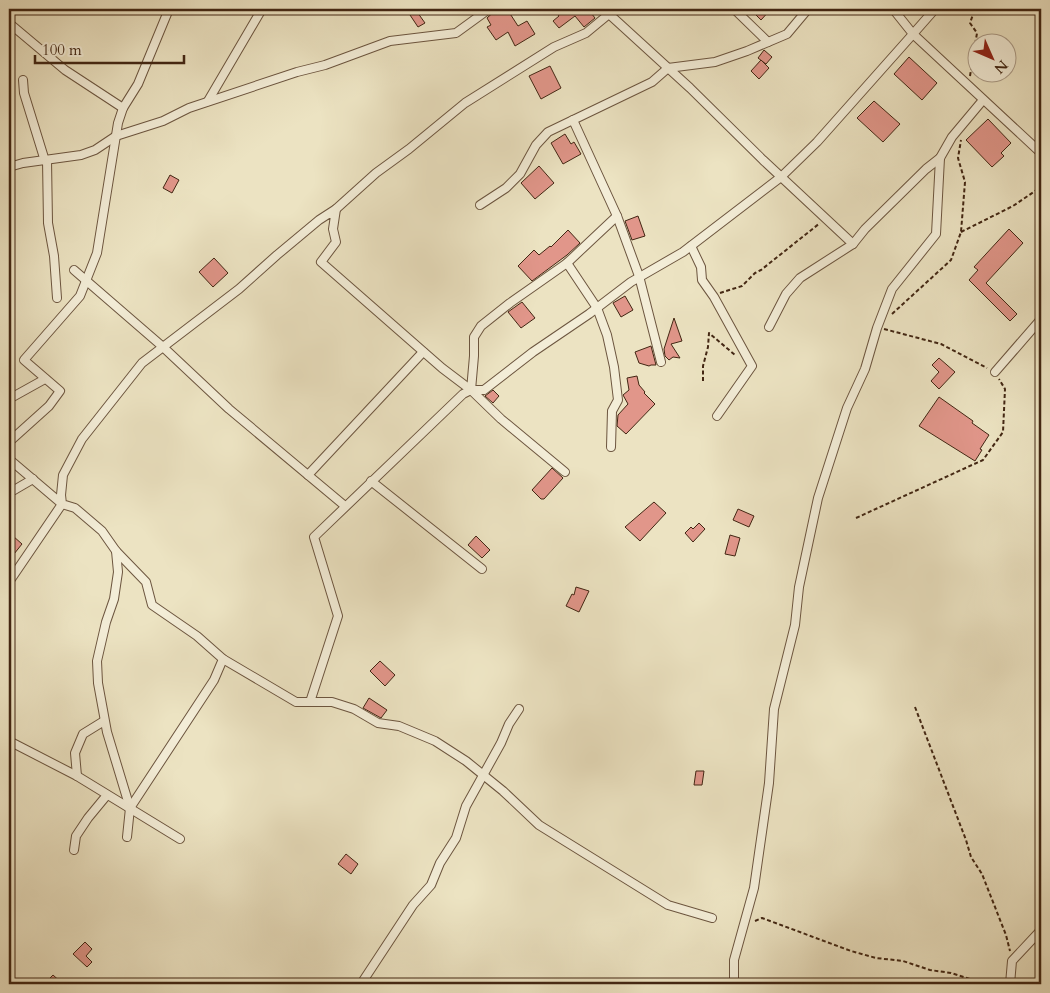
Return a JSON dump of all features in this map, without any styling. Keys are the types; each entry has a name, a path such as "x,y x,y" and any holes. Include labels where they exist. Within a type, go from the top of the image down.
{"street":[{"path":"9,442 49,406 60,391 24,360 80,296 97,253 118,123 123,108 138,84 169,9"},
{"path":"208,101 262,9"},
{"path":"9,167 81,155 95,150 116,136 163,121 189,108 297,72 325,65 390,41 456,33 489,9"},
{"path":"734,9 768,42"},
{"path":"480,205 506,188 520,174 536,146 548,132 652,82 668,68 715,62 787,34 808,9"},
{"path":"893,9 913,34 1041,153"},
{"path":"310,702 338,616 314,537 463,394 471,390 484,390 533,352 597,308 639,276 655,269 691,246 781,177 817,142 935,9"},
{"path":"9,582 62,504 63,475 82,439 142,363 239,290 319,220 336,209 376,173 410,149 465,102 554,47 586,33 608,11 853,244"},
{"path":"9,23 65,70 123,108"},
{"path":"23,80 24,93 46,160 48,223 54,256 57,298"},
{"path":"769,327 786,294 800,278 853,244 865,229 926,169 940,158 952,137 983,100"},
{"path":"573,120 617,216 639,276 661,362"},
{"path":"734,984 734,960 742,925 754,888 769,783 774,709 795,625 799,587 818,498 847,408 865,369 877,328 892,289 936,234 940,158"},
{"path":"336,209 333,229 336,242 321,262 423,352 471,390 501,420 565,472"},
{"path":"471,390 474,337 481,326 510,303 567,264 617,216"},
{"path":"691,246 701,267 702,280 714,297 752,366 717,416"},
{"path":"567,264 597,308 607,335 614,366 618,400 612,411 611,447"},
{"path":"74,270 163,347 229,409 345,506"},
{"path":"995,372 1041,319"},
{"path":"308,475 423,352"},
{"path":"9,398 45,379"},
{"path":"9,459 62,504 75,508 102,531 116,551 146,582 152,605 197,636 223,659 296,702 332,702 354,709 378,723 400,726 435,741 484,775 539,826 668,905 712,918"},
{"path":"9,493 33,479"},
{"path":"371,481 482,570"},
{"path":"116,551 118,572 114,599 106,622 97,661 98,683 104,721 130,808 127,837"},
{"path":"130,808 214,680 223,659"},
{"path":"361,984 413,905 431,885 440,863 456,838 466,806 484,775 509,724 519,709"},
{"path":"77,776 75,753 83,734 104,721"},
{"path":"9,741 77,776 180,839"},
{"path":"74,850 76,836 107,795"},
{"path":"1010,984 1012,961 1041,930"}],"path":[{"path":"968,86 976,33 970,23 975,9"},
{"path":"961,232 1013,206 1041,187"},
{"path":"714,297 742,286 825,219"},
{"path":"856,518 983,460 1003,432 1004,390 995,372 941,344 877,328"},
{"path":"703,381 703,366 708,347 709,333 735,354"},
{"path":"915,707 971,857 982,874 1006,935 1012,961"},
{"path":"742,925 762,918 852,951 876,958 903,961 986,984"}],"building":[{"path":"406,9 415,9 425,23 418,27"},
{"path":"497,9 507,9 518,26 527,21 535,34 515,46 508,32 496,40 487,27 491,25 487,18"},
{"path":"554,9 588,9 595,18 584,27 575,16 559,28 553,21 559,16"},
{"path":"759,9 771,9 761,20 755,14"},
{"path":"764,50 772,57 766,64 758,58"},
{"path":"909,57 937,83 922,100 894,74"},
{"path":"761,60 769,68 759,79 751,71"},
{"path":"550,66 561,88 541,99 529,76"},
{"path":"874,101 900,124 883,142 857,118"},
{"path":"988,119 1011,143 1001,153 1004,156 992,167 966,140"},
{"path":"565,134 571,144 574,142 581,154 563,164 551,143"},
{"path":"539,166 554,183 535,199 521,183"},
{"path":"170,175 179,180 172,193 163,188"},
{"path":"638,216 645,236 632,240 625,221"},
{"path":"1009,229 1023,243 986,283 1017,314 1010,321 969,280 978,270 974,267"},
{"path":"568,230 580,243 532,281 518,266 534,250 539,255 551,247"},
{"path":"214,258 228,273 213,287 199,272"},
{"path":"625,296 633,310 621,317 613,303"},
{"path":"522,302 535,318 521,328 508,312"},
{"path":"674,318 682,341 671,344 680,358 673,357 669,360 665,356 664,349"},
{"path":"651,346 656,365 649,366 639,363 635,352"},
{"path":"939,358 955,372 939,389 931,381 939,372 932,365"},
{"path":"637,376 639,385 644,393 655,404 626,434 617,426 618,415 628,404 623,395 629,390 627,378"},
{"path":"493,390 499,396 493,403 485,396"},
{"path":"939,397 989,435 975,461 919,426"},
{"path":"552,468 563,478 544,499 541,499 532,490"},
{"path":"654,502 666,513 640,541 625,527"},
{"path":"738,509 754,516 749,527 733,520"},
{"path":"699,523 705,529 693,542 685,533"},
{"path":"730,535 740,538 735,556 725,554"},
{"path":"13,536 22,544 14,554 9,550 9,542"},
{"path":"476,536 490,550 482,558 468,545"},
{"path":"576,587 589,591 579,612 566,606 572,594 574,595"},
{"path":"380,661 395,675 385,686 370,671"},
{"path":"369,698 387,710 381,718 363,708"},
{"path":"696,771 704,771 702,785 694,785"},
{"path":"346,854 358,864 351,874 338,864"},
{"path":"85,942 92,949 86,956 92,962 87,967 73,954"},
{"path":"53,975 63,984 44,984"}]}
